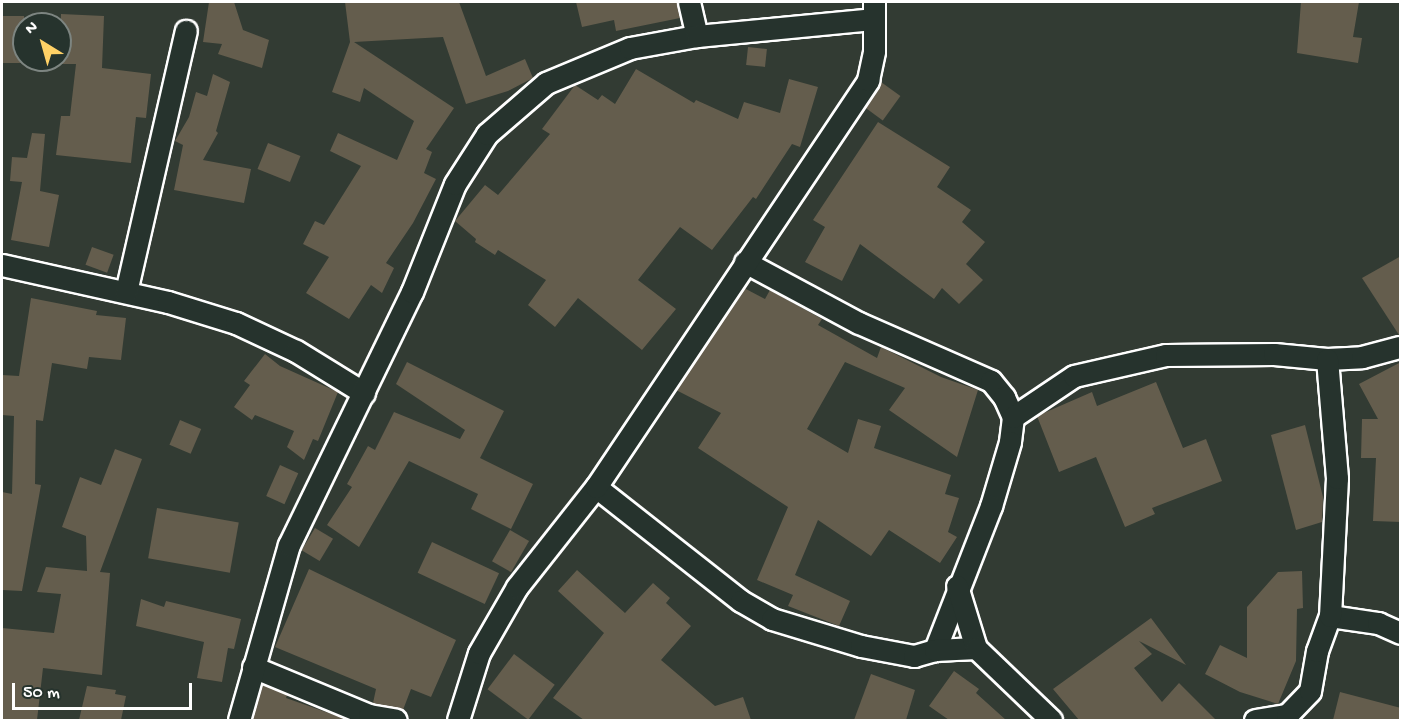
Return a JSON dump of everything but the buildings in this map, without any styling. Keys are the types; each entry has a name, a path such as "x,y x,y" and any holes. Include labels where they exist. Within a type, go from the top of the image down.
{"street":[{"path":"689,2 697,36"},
{"path":"239,720 289,545 412,292 455,184 488,134 546,83 630,48 873,10 874,51 867,80 596,487 517,587 479,653 458,720"},
{"path":"126,292 186,31"},
{"path":"745,262 859,323 991,381 1004,397 1013,417 1010,442 991,506 957,586 935,650"},
{"path":"2,264 126,292 236,322 296,351 364,393"},
{"path":"1013,417 1074,376 1166,355 1274,354 1327,359 1362,357 1401,347"},
{"path":"1255,720 1287,715 1310,691 1317,651 1330,616 1337,478 1327,359"},
{"path":"596,487 732,595 772,619 861,646 914,656 935,650 976,648"},
{"path":"957,586 976,648 1051,720"},
{"path":"1330,616 1378,623 1401,633"},
{"path":"253,667 369,715 396,720"}]}
